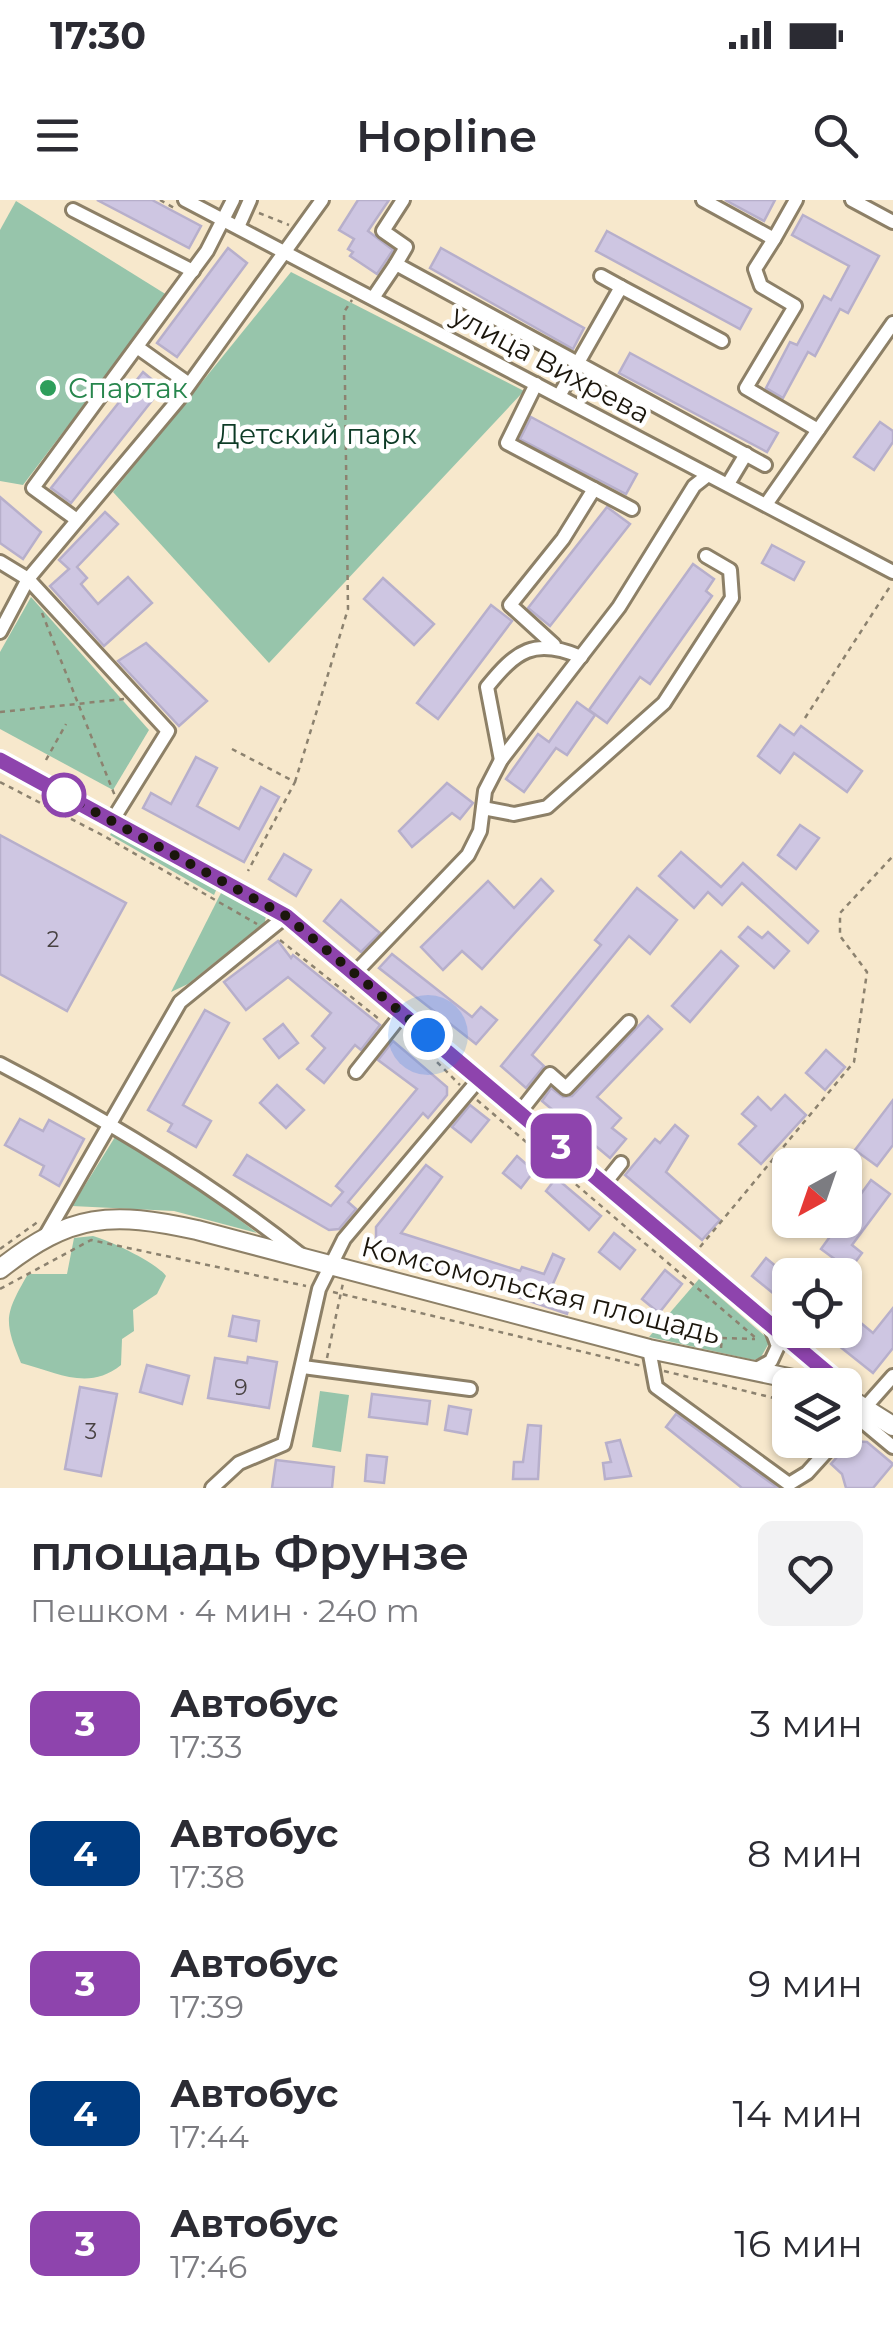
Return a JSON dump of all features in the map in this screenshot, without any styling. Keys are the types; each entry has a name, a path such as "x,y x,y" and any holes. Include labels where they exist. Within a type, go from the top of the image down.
{"main road":[{"name":"Комсомольская площадь","path":"0,1269 46,1236 82,1221 131,1217 649,1349 772,1374"},
{"path":"862,1411 893,1426"}],"street":[{"name":"улица Вихрева","path":"186,200 893,572"},
{"path":"77,520 33,488 193,270 233,200"},
{"path":"0,632 28,579 189,384 322,200"},
{"path":"374,298 406,247 383,231 403,200"},
{"path":"704,200 774,239"},
{"path":"796,200 756,268 761,286 796,306 746,388 818,430"},
{"path":"852,200 893,222"},
{"path":"238,227 248,204"},
{"path":"73,210 193,270"},
{"path":"396,264 766,465"},
{"path":"601,276 722,340"},
{"path":"558,396 620,287"},
{"path":"767,503 893,322"},
{"path":"136,347 189,384"},
{"path":"536,384 507,443 632,509"},
{"path":"728,484 746,454"},
{"path":"354,973 468,856 480,831 485,790 501,760 619,607 694,486 708,475"},
{"path":"581,656 554,645 510,605 563,539 594,489"},
{"path":"483,808 514,814 547,806 664,702 732,598 730,570 706,556"},
{"path":"0,562 28,579 168,731 112,820"},
{"path":"501,760 487,688 513,654 554,645"},
{"path":"0,760 286,916 354,973 399,1018 480,1078 823,1368"},
{"path":"46,1236 108,1121 180,1002 286,916"},
{"path":"356,1072 399,1018"},
{"path":"520,1112 550,1074 566,1088 629,1022"},
{"path":"0,1064 108,1121 246,1210 307,1260"},
{"path":"212,1488 240,1463 284,1444 319,1289 329,1266 344,1239 480,1078"},
{"path":"605,1183 621,1163"},
{"path":"755,1370 771,1362 778,1346 769,1322"},
{"path":"649,1349 656,1387 789,1484 808,1473 821,1458"},
{"path":"303,1367 470,1389"},
{"path":"893,1376 862,1411 893,1447"}],"path":[{"path":"248,204 301,230"},
{"path":"248,871 295,782 348,609 344,312 358,290"},
{"path":"28,579 116,798"},
{"path":"804,718 893,582"},
{"path":"0,712 135,698"},
{"path":"46,760 66,724"},
{"path":"232,749 295,782"},
{"path":"0,782 104,836 268,931 386,1025 399,1018"},
{"path":"699,1248 854,1062 868,972 840,936 840,913 893,856"},
{"path":"420,1045 468,1092 756,1339"},
{"path":"0,1249 47,1216"},
{"path":"0,1289 91,1240 319,1289 772,1398"},
{"path":"756,1339 769,1322"},
{"path":"722,1338 756,1339"}],"green space":[{"name":"Спартак","path":"16,201 167,295 23,485 0,481 0,230"},
{"name":"Детский парк","path":"291,272 524,391 269,663 113,492"},
{"path":"31,597 149,730 113,790 0,729 0,652"},
{"path":"114,827 218,886 214,895 110,835"},
{"path":"223,889 266,915 265,922 188,984 171,992"},
{"path":"115,1137 141,1145 257,1233 174,1211 72,1206"},
{"path":"93,1236 143,1259 166,1276 157,1294 133,1310 134,1331 122,1339 121,1365 109,1373 85,1378 21,1363 11,1337 9,1317 28,1274 67,1274 74,1238"},
{"path":"699,1279 765,1336 769,1343 761,1357 754,1360 649,1337"},
{"path":"320,1391 349,1395 341,1452 312,1447"}],"building":[{"path":"97,200 152,200 201,226 189,248"},
{"path":"358,200 389,200 368,231 393,250 377,274 350,256 353,252 348,249 354,239 339,230"},
{"path":"725,200 775,200 764,221"},
{"path":"803,215 879,256 848,313 840,309 815,356 808,352 783,398 766,388 790,342 797,345 824,296 831,300 849,266 792,235"},
{"path":"607,231 751,309 740,329 596,251"},
{"path":"228,248 247,263 177,357 157,343"},
{"path":"441,248 584,328 573,349 430,268"},
{"path":"630,353 778,433 767,452 619,373"},
{"path":"143,372 162,388 71,503 51,488"},
{"path":"531,417 637,474 626,494 520,439"},
{"path":"880,422 893,431 893,442 874,470 854,457"},
{"path":"0,497 41,532 23,559 0,543"},
{"path":"607,507 630,524 550,626 528,608"},
{"path":"105,512 118,524 77,567 87,578 81,584 98,604 128,577 152,603 104,646 50,586 69,569 59,560"},
{"path":"772,545 804,562 794,580 762,563"},
{"path":"693,564 714,579 706,591 712,596 650,684 640,677 607,723 589,710"},
{"path":"383,578 434,624 414,645 364,599"},
{"path":"491,605 512,621 438,719 417,703"},
{"path":"146,643 207,701 179,726 118,661"},
{"path":"577,702 595,715 567,755 556,748 524,792 506,779 538,734 549,742"},
{"path":"780,725 794,735 801,726 862,771 847,792 794,753 780,773 758,756"},
{"path":"196,757 217,768 197,806 239,829 261,787 279,797 244,862 143,808 151,793 171,804"},
{"path":"447,783 473,803 460,819 452,813 412,847 399,831"},
{"path":"800,825 819,838 796,869 778,855"},
{"path":"0,835 126,903 67,1011 0,974"},
{"path":"681,852 721,887 743,863 818,931 808,943 742,883 722,905 708,892 694,908 659,876"},
{"path":"284,854 311,870 296,896 269,879"},
{"path":"541,879 553,891 482,969 462,951 443,970 421,947 488,881 514,908"},
{"path":"637,888 677,920 650,954 629,936 532,1055 544,1066 526,1088 501,1066 601,945 595,940"},
{"path":"341,900 380,933 361,952 324,921"},
{"path":"748,927 762,938 768,932 789,951 774,968 739,937"},
{"path":"278,941 291,958 293,955 380,1025 361,1050 355,1045 324,1083 307,1069 325,1048 312,1036 331,1013 288,977 246,1010 224,982"},
{"path":"721,951 738,966 690,1022 672,1006"},
{"path":"392,954 472,1017 481,1007 497,1020 476,1044 379,968"},
{"path":"205,1010 229,1023 183,1105 211,1121 196,1147 168,1131 172,1124 148,1110"},
{"path":"648,1016 662,1029 597,1097 621,1118 612,1128 626,1139 610,1158 542,1101 551,1088 563,1097 572,1096"},
{"path":"283,1024 298,1043 279,1058 264,1039"},
{"path":"393,1041 447,1087 447,1095 428,1118 423,1113 348,1202 356,1209 339,1229 329,1230 234,1175 247,1155 331,1206 343,1192 336,1186 417,1089 378,1060"},
{"path":"826,1050 845,1067 825,1090 806,1073"},
{"path":"277,1085 304,1110 286,1128 260,1103"},
{"path":"785,1095 806,1115 761,1164 739,1144 756,1126 742,1114 758,1097 771,1110"},
{"path":"893,1100 893,1145 877,1166 862,1155 862,1148 857,1148"},
{"path":"470,1105 489,1120 471,1142 452,1127"},
{"path":"20,1119 43,1131 49,1120 84,1139 59,1186 40,1175 44,1166 5,1145"},
{"path":"675,1125 688,1136 666,1172 720,1220 702,1240 625,1175 655,1139 660,1143"},
{"path":"517,1156 534,1171 521,1188 503,1173"},
{"path":"426,1165 442,1177 401,1233 520,1271 522,1267 544,1274 553,1254 564,1259 552,1286 573,1294 567,1314 376,1248 376,1227"},
{"path":"556,1178 601,1216 589,1230 546,1191"},
{"path":"871,1180 890,1194 862,1232 862,1192"},
{"path":"614,1233 635,1250 620,1269 599,1252"},
{"path":"829,1238 857,1238 852,1245 862,1253 858,1258 833,1258 821,1249"},
{"path":"766,1258 772,1263 772,1292 752,1276"},
{"path":"665,1270 682,1284 659,1313 642,1299"},
{"path":"893,1308 893,1348 873,1373 842,1348 862,1348 862,1324 873,1333"},
{"path":"233,1316 259,1321 256,1341 229,1336"},
{"path":"248,1357 277,1362 269,1408 208,1398 215,1358 247,1363"},
{"path":"147,1365 189,1376 182,1404 140,1392"},
{"path":"80,1387 117,1394 101,1476 65,1469"},
{"path":"372,1394 430,1401 427,1424 369,1417"},
{"path":"449,1406 471,1410 467,1434 445,1430"},
{"path":"676,1414 778,1488 742,1488 666,1427"},
{"path":"528,1425 541,1426 538,1479 513,1479 514,1462 523,1462"},
{"path":"620,1440 631,1476 605,1479 603,1463 611,1462 606,1443"},
{"path":"862,1442 893,1464 873,1488 846,1488 842,1474 831,1464 836,1458 862,1458"},
{"path":"367,1455 387,1457 384,1483 365,1481"},
{"path":"276,1460 334,1467 332,1488 272,1488"}],"bus line":[{"name":"3","path":"0,760 286,916 823,1368"}],"place":[{"name":"Спартак","path":"48,388"}],"route":[{"path":"64,795 286,916 428,1035"}]}
